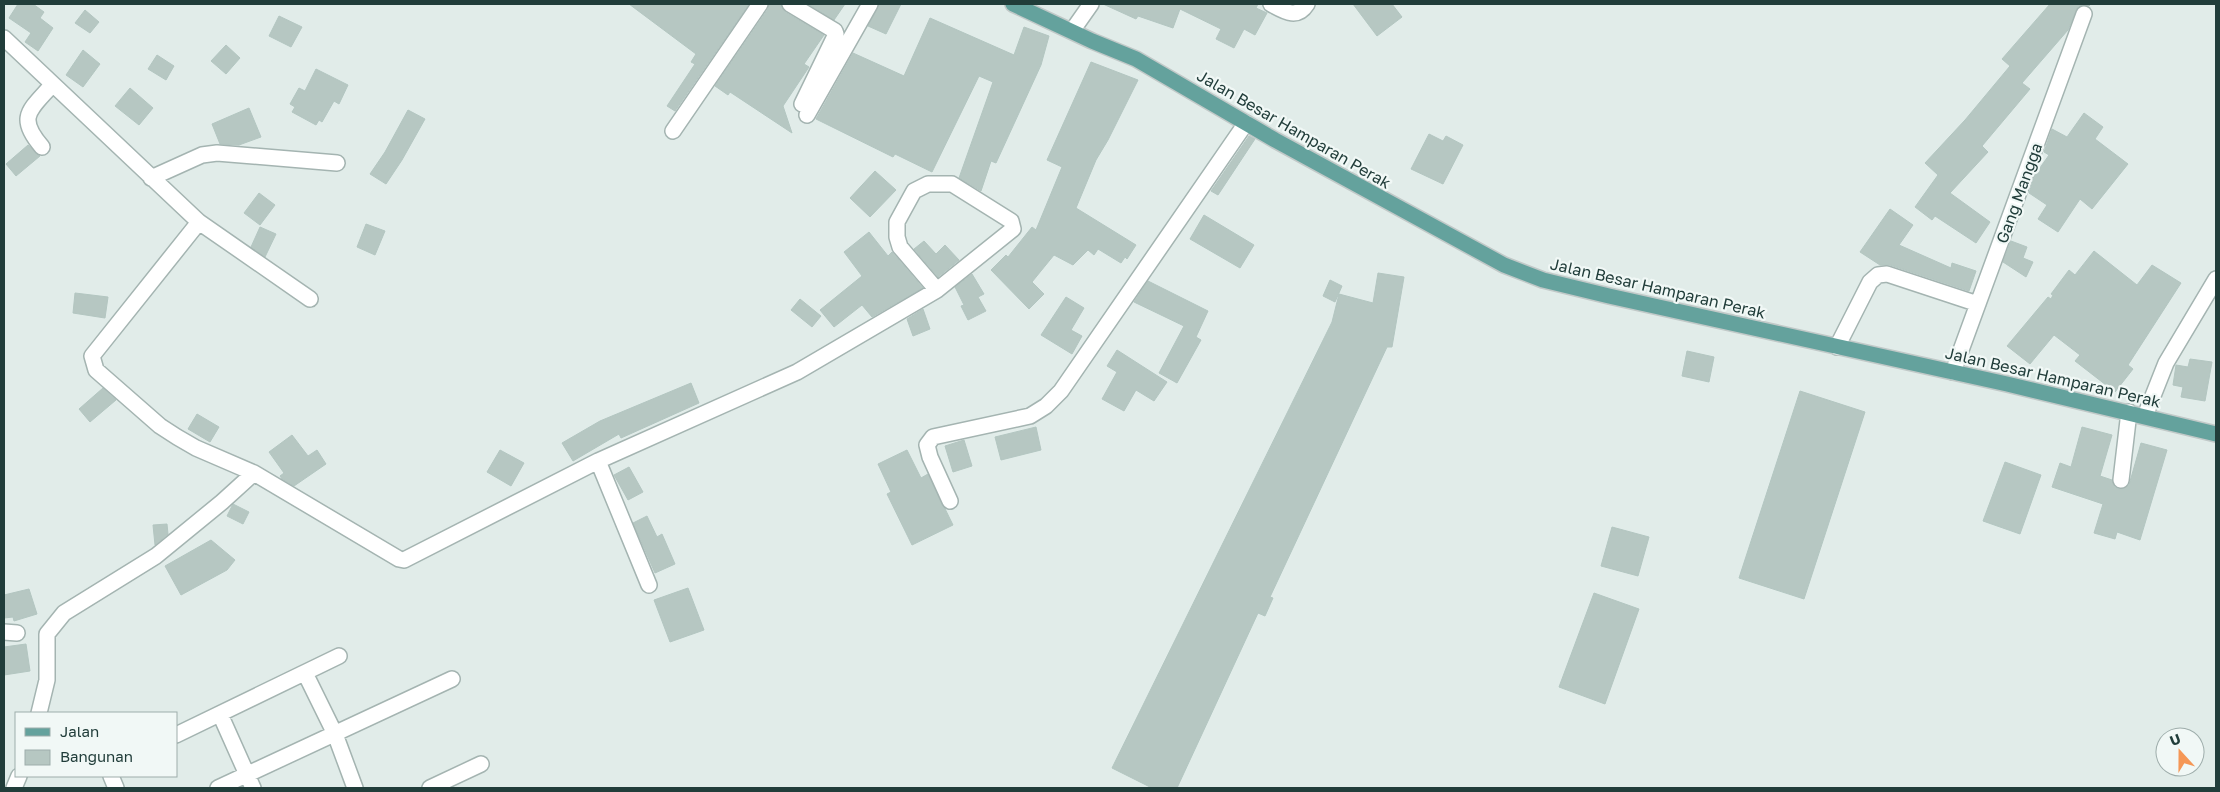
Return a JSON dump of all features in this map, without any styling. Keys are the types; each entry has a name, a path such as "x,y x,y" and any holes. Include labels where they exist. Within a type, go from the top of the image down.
{"main road":[{"name":"Jalan Besar Hamparan Perak","path":"1014,4 1136,59 1246,123 1504,265 1543,280 2128,412 2216,434"}],"street":[{"path":"673,131 760,4"},
{"path":"790,4 835,31 836,34 805,110 870,4"},
{"path":"1072,31 1091,4"},
{"path":"1271,4 1288,13 1296,14 1303,10 1307,4"},
{"name":"Gang Mangga","path":"1953,372 2084,14"},
{"path":"4,38 196,220 310,299"},
{"path":"42,147 29,131 27,118 32,108 52,85"},
{"path":"950,501 930,457 927,445 933,438 1030,416 1046,406 1061,392 1246,123"},
{"path":"154,180 202,155 217,153 337,164"},
{"path":"196,220 92,356 96,370 160,426 196,448 254,473 399,559 404,560 598,461 797,372 937,290 1013,229 1011,221 952,184 928,184 914,191 897,222 897,237 900,247 937,290"},
{"path":"1837,347 1870,282 1878,275 1887,274 1978,304"},
{"path":"2145,416 2166,363 2216,279"},
{"path":"2121,480 2128,412"},
{"path":"598,461 649,585"},
{"path":"39,712 47,680 47,634 64,613 156,556 254,473"},
{"path":"178,734 339,656"},
{"path":"305,673 335,734 356,788"},
{"path":"218,788 250,781 335,734 452,680"},
{"path":"220,714 250,781"},
{"path":"430,788 447,785 481,764"}],"building":[{"path":"18,4 33,4 44,12 40,18 53,28 38,51 25,42 31,33 9,18"},
{"path":"629,4 749,4 675,111 667,106 695,64 691,62 696,54"},
{"path":"769,4 781,4 785,12 824,35 804,64 809,67 783,106 792,133 730,92 728,95 715,86 768,9"},
{"path":"808,4 845,4 834,20"},
{"path":"879,4 901,4 886,34 868,26"},
{"path":"1103,4 1258,4 1256,8 1267,13 1255,35 1244,29 1234,48 1216,39 1221,29 1180,9 1173,28 1138,16 1136,19"},
{"path":"1353,4 1392,4 1402,17 1377,36"},
{"path":"2050,4 2091,4 2078,7 2068,30 2022,83 2030,89 1982,146 1988,152 1950,193 1990,222 1976,243 1935,216 1932,220 1915,207 1938,175 1925,163 1965,120 2010,66 2002,59"},
{"path":"85,10 99,22 90,33 75,23"},
{"path":"279,16 302,27 291,47 269,36"},
{"path":"930,18 1014,55 1024,27 1049,36 1041,65 996,163 991,161 981,191 959,178 993,82 979,76 932,172 895,154 893,157 816,119 853,53 904,76"},
{"path":"226,45 240,58 226,74 211,61"},
{"path":"83,50 100,64 83,87 66,75"},
{"path":"157,55 174,66 166,80 148,69"},
{"path":"1091,62 1138,80 1096,160 1076,208 1136,245 1127,259 1125,257 1121,263 1098,249 1094,255 1088,250 1073,265 1054,255 1032,282 1044,294 1029,309 991,270 1006,255 1008,257 1032,227 1036,230 1062,167 1047,160"},
{"path":"316,69 348,85 339,104 334,101 322,122 319,120 316,125 292,112 295,107 290,104 299,88 305,91"},
{"path":"130,88 153,108 139,125 115,106"},
{"path":"249,108 261,137 239,145 220,144 212,124"},
{"path":"408,110 425,119 386,184 370,174 385,152"},
{"path":"2084,113 2103,127 2095,139 2128,164 2092,209 2080,199 2058,232 2038,219 2047,205 2029,193 2035,175 2049,155 2044,152 2052,129 2067,137"},
{"path":"1429,134 1443,141 1446,136 1463,145 1443,184 1411,169"},
{"path":"1249,136 1255,139 1218,195 1211,191"},
{"path":"28,145 40,156 16,176 6,164"},
{"path":"875,171 896,190 870,217 850,198"},
{"path":"259,193 275,205 260,225 244,213"},
{"path":"1890,209 1913,225 1899,245 1951,268 1952,263 1976,271 1969,291 1890,265 1880,265 1860,252"},
{"path":"1204,215 1254,245 1240,268 1190,239"},
{"path":"366,224 385,231 375,255 357,247"},
{"path":"260,227 276,234 265,257 251,247"},
{"path":"869,232 888,256 892,252 923,288 872,317 862,305 834,327 820,310 862,276 844,252"},
{"path":"924,241 936,254 945,245 959,260 938,277 914,249"},
{"path":"2011,241 2027,247 2023,258 2033,262 2026,277 2003,262"},
{"path":"2094,251 2137,285 2152,265 2181,283 2128,365 2133,369 2115,392 2075,361 2080,355 2054,335 2030,364 2007,346 2048,297 2051,299 2053,295 2051,294 2069,270 2075,275"},
{"path":"1378,273 1404,277 1392,347 1387,347 1270,597 1273,598 1265,616 1258,613 1177,788 1152,788 1112,768 1332,322 1339,294 1373,303"},
{"path":"972,274 984,294 978,297 986,311 968,320 961,306 964,305 955,287"},
{"path":"1330,280 1342,286 1335,302 1323,296"},
{"path":"1148,281 1208,311 1196,337 1201,340 1177,383 1159,373 1184,326 1134,302"},
{"path":"75,293 108,297 105,318 73,313"},
{"path":"1066,297 1084,308 1071,330 1082,336 1072,354 1041,335"},
{"path":"800,299 821,316 812,327 791,310"},
{"path":"923,309 930,329 913,336 907,319"},
{"path":"1117,350 1167,382 1154,401 1136,390 1124,411 1102,399 1117,372 1107,366"},
{"path":"1687,351 1714,357 1709,382 1682,376"},
{"path":"2190,359 2212,362 2205,401 2181,397 2183,387 2173,385 2176,365 2188,367"},
{"path":"691,383 699,403 621,438 619,434 573,461 562,443 600,421"},
{"path":"103,388 116,400 90,422 79,409"},
{"path":"1800,391 1865,412 1804,599 1739,578"},
{"path":"197,414 219,427 210,442 188,429"},
{"path":"1036,427 1041,450 1001,460 995,437"},
{"path":"2082,427 2112,435 2100,476 2112,480 2115,487 2119,489 2129,485 2141,443 2167,450 2140,540 2117,532 2115,539 2094,533 2103,504 2052,487 2060,463 2071,467"},
{"path":"292,435 308,456 317,450 326,464 294,486 282,479 280,476 284,473 269,452"},
{"path":"964,440 972,466 953,472 945,446"},
{"path":"500,450 524,463 511,486 487,472"},
{"path":"907,450 921,478 928,474 953,525 912,545 887,494 891,492 878,464"},
{"path":"2005,462 2041,475 2020,534 1983,521"},
{"path":"629,467 643,492 628,500 614,475"},
{"path":"233,504 249,512 243,524 227,516"},
{"path":"647,516 657,537 662,534 675,564 655,573 633,523"},
{"path":"167,524 168,534 155,545 153,525"},
{"path":"1612,527 1649,537 1638,576 1601,566"},
{"path":"211,540 235,560 227,570 181,595 165,566"},
{"path":"688,588 704,630 670,642 654,600"},
{"path":"29,589 37,614 14,621 13,617 4,618 4,595"},
{"path":"1594,593 1639,609 1605,704 1559,687"},
{"path":"26,644 30,671 4,675 4,647"}]}
